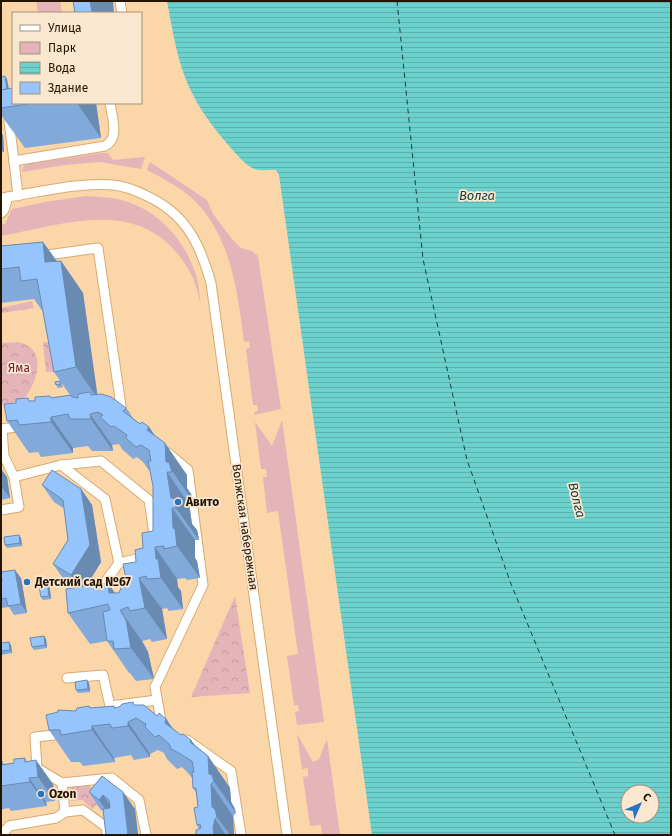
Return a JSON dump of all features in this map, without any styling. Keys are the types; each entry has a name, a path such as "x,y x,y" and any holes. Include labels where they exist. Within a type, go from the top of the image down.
{"street":[{"path":"120,1 122,12"},
{"path":"14,162 107,145 114,134 110,104"},
{"path":"8,121 18,196"},
{"name":"Волжская набережная","path":"5,198 86,185 114,185 136,190 156,200 172,211 196,240 204,258 211,283 287,835"},
{"path":"1,213 4,210 5,198"},
{"path":"31,257 98,248 119,413 134,423"},
{"path":"1,510 19,508 14,477 3,456 2,429 34,425"},
{"path":"162,447 188,470 203,585 155,687 157,700 157,722 177,732 231,771 241,835"},
{"path":"14,477 61,465 101,461 149,500 155,542"},
{"path":"61,465 105,499 119,562"},
{"path":"189,551 199,550"},
{"path":"92,601 119,562 157,556 148,568"},
{"path":"67,678 103,675 110,706 157,700"},
{"path":"37,768 35,737 76,732"},
{"path":"24,769 37,768 62,783 112,778 140,800 146,835"},
{"path":"62,783 65,812"},
{"path":"2,835 9,826 56,818 65,812 83,810 106,827 106,835"}],"green space":[{"path":"36,1 60,1 62,12 38,12"},
{"path":"108,153 113,160 145,157 141,169 100,162 65,165 22,172 23,167 26,164"},
{"path":"150,162 207,200 213,214 232,239 241,248 252,251 258,256 281,409 254,415 255,412 258,411 257,405 253,405 246,349 250,348 249,341 244,342 239,305 231,268 225,249 208,216 196,202 179,188 147,170"},
{"path":"86,196 113,198 131,203 144,209 166,225 183,247 190,259 197,280 201,305 196,285 191,274 173,249 153,232 131,223 106,220 81,221 1,236 1,224 5,224 12,209"},
{"path":"32,301 34,308 1,313 1,308"},
{"name":"Яма","path":"18,342 26,345 36,355 38,362 36,376 25,397 15,402 1,404 1,343"},
{"path":"43,342 56,343 63,371 46,372"},
{"path":"282,420 324,722 297,725 295,712 299,711 298,705 294,705 287,656 298,654 278,511 267,513 263,477 267,477 266,469 261,469 255,422 272,446"},
{"path":"235,596 250,693 191,697"},
{"path":"297,734 313,762 319,759 327,739 340,835 322,835 321,825 310,826 303,777 308,776 308,768 302,769"},
{"path":"87,784 103,797 93,809 82,800 71,801 70,785"}],"water":[{"name":"Волга","path":"167,1 671,1 671,835 372,835 279,175 276,170 258,170 252,168 233,151 224,140 199,106 191,91 184,75 175,42"}],"building":[{"path":"73,1 90,1 92,12 75,12"},
{"path":"5,76 7,89 1,90 1,77"},
{"path":"12,88 12,104 27,104 1,108 1,90"},
{"path":"43,242 45,262 61,261 76,367 54,372 37,279 21,281 19,267 1,269 1,246"},
{"path":"60,381 61,384 56,385 55,382"},
{"path":"90,392 91,395 101,394 111,397 126,408 123,411 140,424 142,422 149,427 147,430 165,443 166,462 169,462 172,472 167,472 171,498 175,499 176,508 172,508 173,528 175,529 177,546 164,549 164,546 155,547 156,559 158,559 161,578 147,579 146,576 139,578 145,608 130,611 128,607 120,610 126,620 131,648 114,649 113,641 107,641 103,612 110,610 108,604 68,613 66,589 108,583 109,593 119,593 121,588 120,579 126,579 123,564 136,562 135,550 143,548 142,533 153,531 153,486 148,461 151,461 149,450 141,445 136,447 126,438 127,435 114,426 111,427 100,417 103,415 98,412 90,414 91,419 70,419 68,414 51,417 51,422 19,425 17,420 7,421 4,404 16,403 16,399 28,398 29,401 35,401 35,397 50,396 51,398 71,395 72,397 78,398 78,394"},
{"path":"52,470 81,489 90,545 71,575 53,564 68,540 63,500 42,485"},
{"path":"19,535 20,543 5,545 4,537"},
{"path":"15,570 21,604 8,606 6,598 1,599 1,572"},
{"path":"47,580 49,596 41,597 38,581"},
{"path":"44,636 45,645 32,647 30,638"},
{"path":"9,642 10,650 1,651 1,643"},
{"path":"87,680 88,689 76,690 75,682"},
{"path":"133,702 134,705 144,705 157,716 159,713 166,719 165,723 181,735 183,734 191,740 190,742 208,756 209,774 212,775 214,782 211,784 212,807 215,809 217,817 213,828 214,835 196,835 196,830 201,828 200,824 197,825 194,808 198,807 196,788 193,788 192,772 194,772 192,761 170,748 170,745 159,735 155,737 145,727 146,724 136,718 128,722 128,726 112,728 110,724 92,726 92,730 61,735 60,730 49,730 46,715 58,712 58,710 76,711 77,708 89,706 90,708 114,706 114,708 119,707 122,704"},
{"path":"25,758 25,762 36,760 38,777 29,778 30,782 1,786 1,761 2,765 14,763 14,759"},
{"path":"102,776 123,792 128,835 106,835 103,809 110,808 109,800 103,795 99,800 89,792"}],"ferry route":[{"path":"397,1 423,259 467,460 511,584 615,835"}],"place":[{"name":"Авито","path":"178,502"},
{"name":"Детский сад №67","path":"27,582"},
{"name":"Ozon","path":"41,794"}]}
